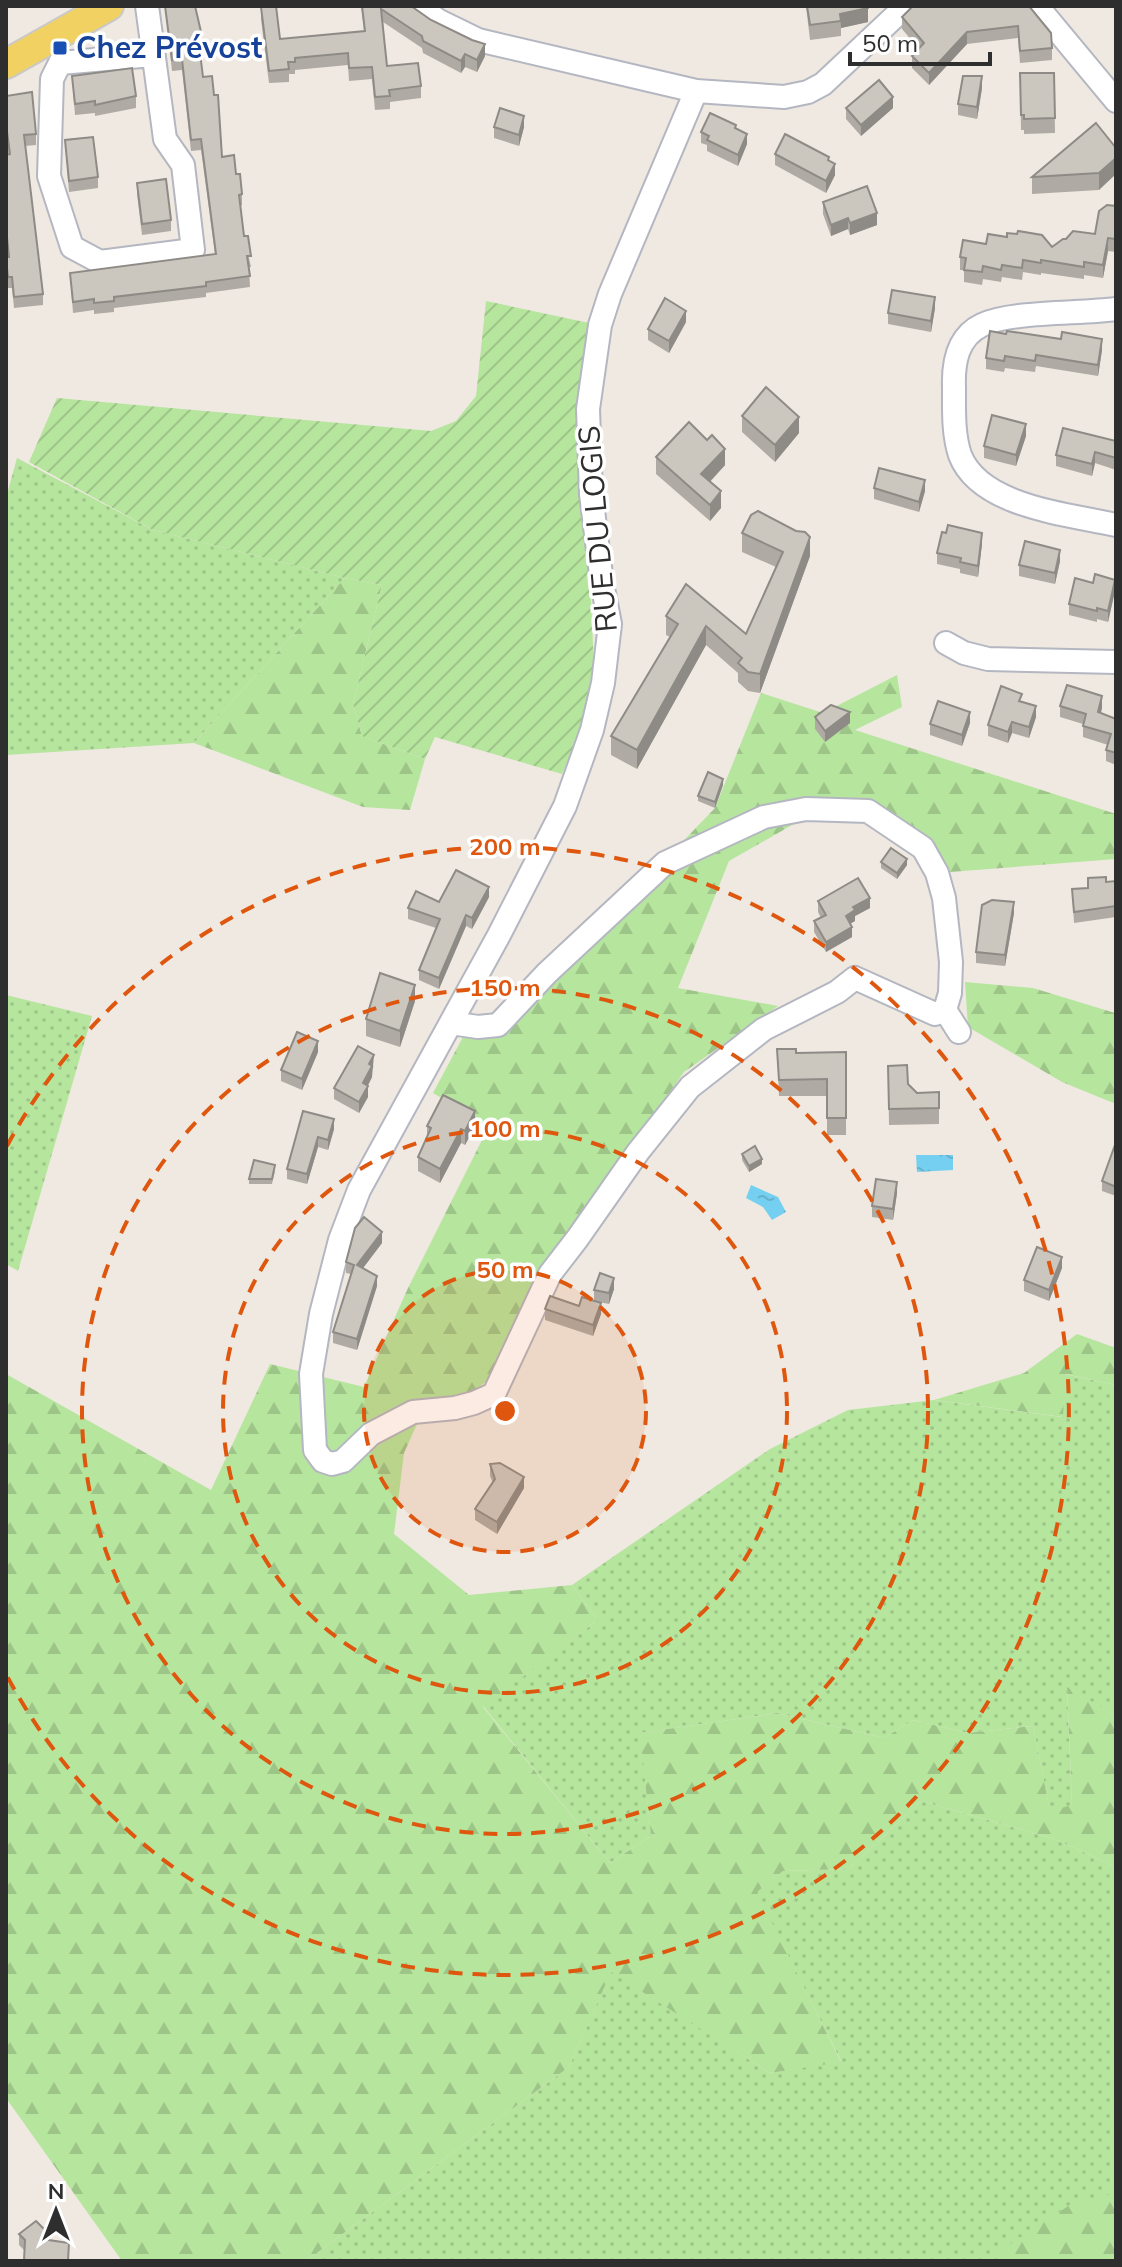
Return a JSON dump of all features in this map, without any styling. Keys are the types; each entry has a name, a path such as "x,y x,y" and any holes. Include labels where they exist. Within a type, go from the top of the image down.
{"main road":[{"path":"6,64 109,6"}],"street":[{"path":"147,6 165,139 183,165 193,250 100,262 72,247 49,176 52,79 60,63 153,55"},
{"path":"418,6 441,14 478,40 696,91 784,97 808,92 836,74 906,6"},
{"path":"1037,6 1116,101"},
{"name":"RUE DU LOGIS","path":"696,91 610,294 600,325 588,409 590,480 610,624 603,683 592,730 565,806 359,1190 340,1240 313,1353 311,1374 315,1450 323,1461 332,1464 343,1461 371,1434 413,1412 455,1408 494,1394 550,1274 638,1152 690,1087 764,1029 837,992 855,978 935,1014 945,1010"},
{"path":"1116,309 1012,318 980,326 960,346 954,361 955,434 961,456 979,483 1017,502 1116,525"},
{"path":"946,643 964,653 988,659 1116,662"},
{"path":"451,1023 478,1027 498,1025 547,973 665,863 764,817 806,809 868,811 923,848 937,873 944,898 951,962 950,993 945,1010 959,1032"}],"green space":[{"path":"486,301 594,324 579,414 579,465 588,529 594,668 582,728 562,774 435,737 425,759 362,736 353,704 382,585 153,530 29,462 57,398 431,431 456,421 476,396"},
{"path":"17,458 153,530 345,578 194,743 6,755 6,498"},
{"path":"345,578 382,585 353,704 362,736 425,759 410,810 363,807 194,743"},
{"path":"897,675 902,707 855,730 1116,814 1116,859 937,873 868,820 806,817 729,861 678,988 778,1006 684,1072 542,1274 495,1375 468,1395 426,1404 404,1453 394,1534 469,1595 572,1585 598,1620 483,1707 610,1863 651,1836 640,1733 777,1713 884,1738 913,1720 968,1733 1033,1726 1050,1811 1072,1805 1067,1687 1116,1716 1116,1867 1055,1839 921,1801 849,1869 783,1871 757,1892 841,2062 770,2073 611,1972 569,2067 306,2261 122,2261 6,2098 6,1374 211,1490 270,1364 364,1387 408,1288 489,1126 433,1093 464,1035 501,1031 715,808 761,693 823,713"},
{"path":"965,982 1033,988 1115,1013 1116,1010 1116,1104 1062,1082 968,1027"},
{"path":"6,995 92,1016 18,1271 6,1264"},
{"path":"1077,1334 1116,1348 1116,1385 1065,1374 1063,1417 934,1400 1024,1373"},
{"path":"1064,1374 1116,1385 1116,1716 1067,1688 1072,1806 1050,1812 1033,1726 968,1733 913,1720 884,1738 777,1713 641,1733 651,1836 610,1863 483,1706 598,1620 572,1585 770,1449 848,1410 934,1400 1062,1417"},
{"path":"921,1801 1055,1839 1116,1867 1116,2261 306,2261 569,2067 611,1971 770,2073 841,2061 756,1892 783,1871 849,1869"},
{"path":"1116,2193 1116,2261 1001,2261 996,2253 1073,2203"}],"water":[{"path":"916,1155 953,1155 953,1170 917,1172"},
{"path":"751,1185 778,1197 786,1212 772,1220 763,1207 746,1198"}],"building":[{"path":"165,6 195,6 202,36 198,37 203,77 212,76 214,95 218,95 222,157 234,155 236,174 240,174 242,194 239,195 244,236 248,236 251,256 247,256 250,276 206,282 206,286 114,297 114,301 94,303 94,299 73,302 70,273 216,254 201,139 191,140 182,59 172,60"},
{"path":"276,6 280,39 365,31 362,6 411,6 431,20 485,44 477,60 465,54 461,61 423,41 422,36 381,9 387,66 418,63 421,86 389,90 390,96 375,97 372,67 349,68 348,53 295,58 295,62 288,62 289,69 269,71 261,7"},
{"path":"807,6 868,8 840,14 841,21 810,25"},
{"path":"917,6 1029,6 1051,33 1052,48 1020,51 1018,26 967,32 929,73 912,56 924,43 902,17"},
{"path":"132,68 136,96 95,105 95,101 75,104 72,76"},
{"path":"1020,73 1054,73 1055,118 1024,119 1021,115"},
{"path":"963,76 982,76 977,107 958,104"},
{"path":"879,80 893,97 861,125 846,108"},
{"path":"32,92 36,134 24,135 43,294 14,297 6,259 9,257 6,155 10,154 6,96"},
{"path":"500,108 524,116 519,135 494,127"},
{"path":"710,113 747,134 738,155 707,140 709,136 701,132"},
{"path":"1096,123 1116,148 1116,158 1099,173 1032,177"},
{"path":"785,134 829,157 828,160 835,164 826,181 775,154"},
{"path":"93,137 98,177 69,181 65,140"},
{"path":"166,179 171,220 142,224 137,183"},
{"path":"867,186 877,213 850,223 848,218 831,225 823,202"},
{"path":"1107,205 1116,206 1116,239 1108,238 1103,265 1084,262 1084,267 1023,260 1022,268 1002,265 1001,270 983,266 982,272 964,270 966,258 960,257 963,240 986,244 988,234 1007,237 1007,233 1017,234 1018,231 1042,235 1052,247 1073,231 1095,234 1099,211"},
{"path":"892,290 935,297 931,321 888,313"},
{"path":"665,298 686,311 669,341 648,329"},
{"path":"990,331 1061,339 1062,332 1102,339 1098,365 1036,355 1035,361 1005,356 1004,361 986,358"},
{"path":"766,387 799,417 775,445 742,416"},
{"path":"992,415 1026,424 1016,455 984,446"},
{"path":"689,422 707,440 712,435 725,449 701,474 721,491 710,505 656,457"},
{"path":"1063,428 1116,441 1116,458 1095,452 1092,464 1056,455"},
{"path":"879,468 925,480 919,502 874,488"},
{"path":"758,511 810,537 760,674 748,672 738,663 742,658 706,626 637,750 611,736 678,624 666,616 686,584 746,634 783,552 742,533 751,515"},
{"path":"948,525 982,533 978,566 960,562 961,558 937,553 942,532 946,533"},
{"path":"1025,541 1060,550 1055,573 1019,565"},
{"path":"1095,574 1115,580 1108,611 1069,604 1075,578 1093,583"},
{"path":"1067,685 1102,696 1098,712 1116,719 1116,753 1106,750 1111,734 1083,726 1086,714 1060,706"},
{"path":"1001,686 1022,694 1019,701 1036,706 1029,727 1012,722 1008,732 988,725"},
{"path":"938,701 970,712 962,735 930,724"},
{"path":"831,705 850,712 825,731 815,717"},
{"path":"708,772 723,779 715,802 698,796"},
{"path":"891,848 907,859 897,873 881,862"},
{"path":"456,870 489,887 472,918 466,915 439,978 419,970 440,919 408,908 416,891 439,902"},
{"path":"1106,877 1106,882 1116,881 1116,906 1074,912 1072,889 1088,888 1088,878"},
{"path":"858,878 870,898 853,907 855,910 846,916 852,927 826,942 814,921 826,915 818,901"},
{"path":"992,900 1014,902 1005,955 976,952 982,905"},
{"path":"380,973 415,985 400,1031 366,1019"},
{"path":"297,1032 318,1041 302,1079 281,1070"},
{"path":"358,1046 374,1055 363,1083 368,1086 359,1102 334,1088"},
{"path":"777,1049 796,1049 796,1053 846,1052 846,1118 827,1118 827,1079 779,1080"},
{"path":"907,1065 908,1084 917,1093 939,1092 939,1108 889,1109 888,1066"},
{"path":"443,1095 475,1111 465,1131 461,1129 440,1169 418,1157 431,1128 427,1126"},
{"path":"303,1111 334,1119 328,1140 318,1137 307,1174 287,1169"},
{"path":"1116,1142 1116,1187 1102,1181"},
{"path":"755,1146 762,1159 749,1166 742,1154"},
{"path":"254,1160 275,1165 272,1179 249,1179"},
{"path":"876,1179 897,1182 893,1209 872,1206"},
{"path":"364,1217 382,1232 357,1265 377,1276 357,1339 333,1332 354,1265 346,1262 355,1228"},
{"path":"1037,1247 1062,1257 1049,1290 1024,1280"},
{"path":"600,1273 614,1278 609,1293 594,1290"},
{"path":"550,1296 579,1306 582,1297 601,1303 593,1325 545,1309"},
{"path":"500,1463 524,1477 497,1522 475,1509 495,1479 490,1464"},
{"path":"36,2221 48,2233 49,2240 69,2243 68,2261 24,2261 25,2240 19,2234"}],"place":[{"name":"Chez Prévost","path":"60,48"}]}
